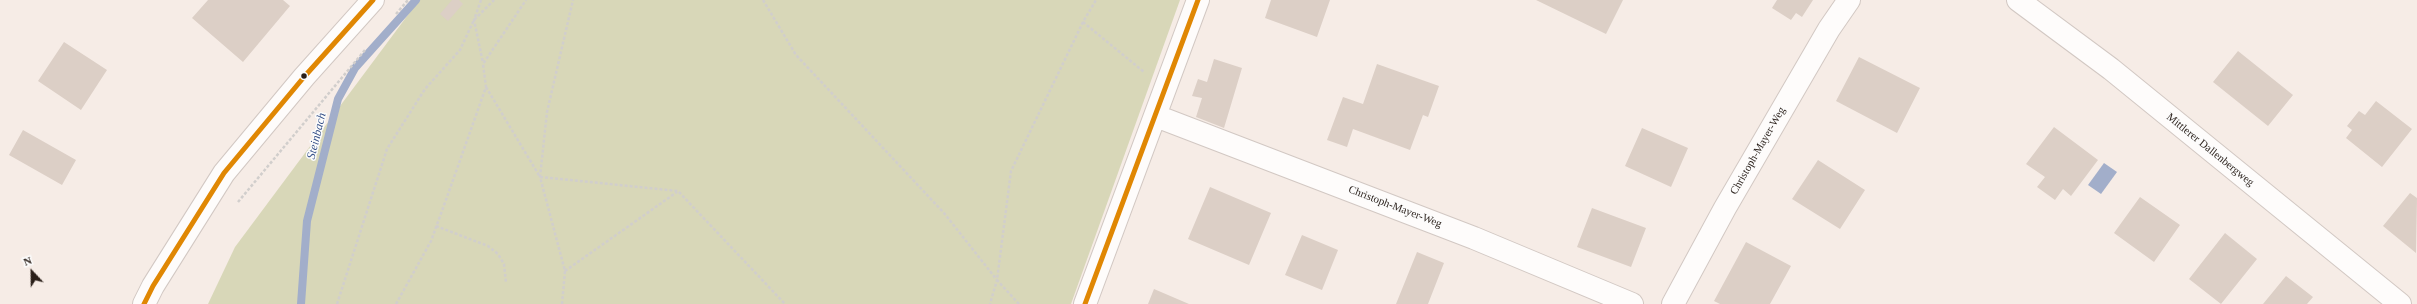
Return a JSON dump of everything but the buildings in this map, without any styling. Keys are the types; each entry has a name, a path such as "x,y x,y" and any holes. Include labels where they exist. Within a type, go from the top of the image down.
{"street":[{"path":"144,304 153,286 224,173 304,77 373,0"},
{"path":"1085,304 1198,0"},
{"name":"Christoph-Mayer-Weg","path":"1673,304 1725,208 1829,29 1849,0"},
{"name":"Mittlerer Dallenbergweg","path":"2018,0 2111,69 2400,304"},
{"name":"Christoph-Mayer-Weg","path":"1156,116 1474,238 1632,304"}],"path":[{"path":"393,18 408,0"},
{"path":"337,304 388,149 424,90 460,50 474,20 481,0"},
{"path":"474,20 494,0"},
{"path":"483,64 526,0"},
{"path":"540,177 547,112 573,0"},
{"path":"763,0 796,55 944,212 997,280 1019,304"},
{"path":"990,304 997,280 1011,171 1083,22 1096,0"},
{"path":"474,20 486,87 540,177 565,271 562,304"},
{"path":"1083,22 1165,92"},
{"path":"237,203 368,46"},
{"path":"396,304 431,241 486,87"},
{"path":"540,177 678,191 785,304"},
{"path":"565,271 678,191"},
{"path":"436,226 488,246 498,254 504,264 506,284"}],"green space":[{"path":"419,0 1180,0 1071,304 208,304 235,247"}],"water":[{"path":"2104,163 2117,172 2101,194 2088,185"}],"waterway":[{"name":"Steinbach","path":"301,304 307,221 338,99 355,68 416,0"}],"transit line":[{"path":"144,304 153,286 224,173 304,77 373,0"},
{"path":"1085,304 1198,0"}]}
